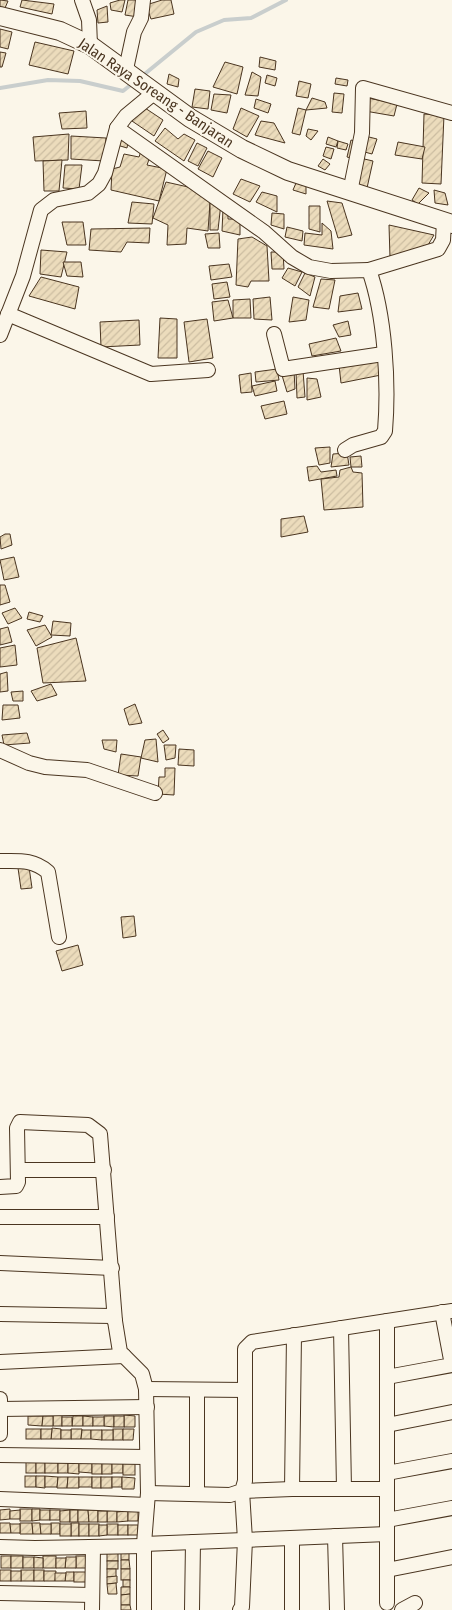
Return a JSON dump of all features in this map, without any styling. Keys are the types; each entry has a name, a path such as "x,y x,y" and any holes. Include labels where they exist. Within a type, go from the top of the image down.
{"main road":[{"name":"Jalan Raya Soreang - Banjaran","path":"0,16 60,32 90,45 127,70 190,118 242,149 288,171 448,223"}],"street":[{"path":"82,0 89,20 90,45"},
{"path":"127,70 134,32 141,18 143,0"},
{"path":"350,192 362,133 363,88 452,113"},
{"path":"0,334 23,276 41,210 54,200 88,193 99,184 106,173 117,128 151,89"},
{"path":"117,128 264,232 292,256 309,267 331,271 369,270 438,249 448,223"},
{"path":"345,450 354,444 377,439 384,435 386,418 378,299 369,270"},
{"path":"8,314 151,374 208,370"},
{"path":"274,334 283,369 383,354"},
{"path":"0,750 29,763 46,767 87,770 156,793"},
{"path":"0,861 30,861 40,865 48,872 59,937"},
{"path":"0,1187 16,1186 18,1128 20,1122 88,1125 100,1134 118,1346 124,1356 142,1374 146,1389 147,1499 144,1545 144,1610"},
{"path":"18,1170 104,1170"},
{"path":"0,1217 107,1217"},
{"path":"0,1263 112,1268"},
{"path":"240,1610 242,1607 245,1540 242,1491 245,1481 245,1349 252,1342 294,1334 447,1312 452,1365 387,1377"},
{"path":"0,1314 105,1315 111,1316 115,1321"},
{"path":"387,1321 387,1603"},
{"path":"342,1328 344,1489"},
{"path":"292,1489 294,1334"},
{"path":"0,1362 124,1356"},
{"path":"146,1389 245,1390"},
{"path":"197,1390 197,1494"},
{"path":"0,1434 1,1404 147,1407"},
{"path":"387,1424 452,1412"},
{"path":"0,1456 146,1457"},
{"path":"387,1473 452,1461"},
{"path":"0,1499 147,1499 197,1494 230,1495 242,1491 387,1489"},
{"path":"0,1546 93,1548 335,1536 387,1527 452,1508"},
{"path":"335,1536 337,1610"},
{"path":"292,1538 292,1610"},
{"path":"192,1610 193,1542"},
{"path":"92,1610 93,1548"},
{"path":"387,1570 452,1557"},
{"path":"0,1593 92,1595"},
{"path":"402,1610 415,1603"}],"building":[{"path":"0,0 8,1 5,8 0,7"},
{"path":"22,0 54,4 52,14 20,7"},
{"path":"125,0 122,12 111,10 110,3"},
{"path":"128,0 139,0 138,17 125,15"},
{"path":"162,0 171,0 174,14 151,19 146,5"},
{"path":"107,6 108,22 98,23 97,10"},
{"path":"0,29 12,32 8,49 0,47"},
{"path":"35,42 74,51 68,74 29,65"},
{"path":"0,52 6,53 2,67 0,67"},
{"path":"260,57 276,61 275,70 259,67"},
{"path":"225,62 243,67 237,94 213,87"},
{"path":"252,72 261,77 258,96 245,95"},
{"path":"169,74 179,79 178,87 167,84"},
{"path":"267,75 277,78 275,86 265,83"},
{"path":"336,78 348,80 347,86 335,84"},
{"path":"299,81 311,84 308,98 296,96"},
{"path":"195,89 210,91 208,109 192,107"},
{"path":"334,93 344,94 342,113 332,112"},
{"path":"214,94 231,95 227,113 211,110"},
{"path":"312,98 325,102 327,108 306,110"},
{"path":"368,98 397,104 394,116 365,111"},
{"path":"256,99 271,104 268,113 254,108"},
{"path":"145,108 163,120 154,136 132,121"},
{"path":"241,108 259,116 247,137 233,129"},
{"path":"298,108 306,110 300,135 292,133"},
{"path":"86,111 87,128 62,129 59,113"},
{"path":"424,114 444,115 441,184 422,183"},
{"path":"261,121 274,123 285,143 255,135"},
{"path":"165,128 178,139 184,134 195,140 184,161 155,141"},
{"path":"308,129 318,131 311,140 306,136"},
{"path":"69,134 68,160 35,161 33,137"},
{"path":"121,134 128,142 127,148 117,145"},
{"path":"71,136 106,138 104,161 71,159"},
{"path":"365,136 377,139 372,154 361,151"},
{"path":"328,137 338,141 336,147 326,144"},
{"path":"351,140 359,142 355,159 347,157"},
{"path":"338,141 348,144 346,150 337,148"},
{"path":"398,142 425,147 422,159 395,155"},
{"path":"197,143 207,148 198,166 188,161"},
{"path":"326,147 334,149 331,159 323,156"},
{"path":"141,151 151,154 147,165 167,169 159,201 111,190 112,169 120,167 124,154 139,157"},
{"path":"208,151 222,158 213,177 198,169"},
{"path":"360,158 373,161 367,188 354,185"},
{"path":"323,159 330,164 325,170 318,166"},
{"path":"62,160 59,191 44,191 43,161"},
{"path":"65,165 82,165 79,189 63,188"},
{"path":"241,179 260,186 250,202 233,194"},
{"path":"166,182 197,189 210,203 208,231 187,228 186,244 167,245 168,225 153,218"},
{"path":"296,183 306,186 306,194 293,190"},
{"path":"419,188 429,193 418,204 412,200"},
{"path":"434,190 445,193 448,205 435,203"},
{"path":"262,192 277,196 277,212 256,202"},
{"path":"327,201 342,203 352,235 338,238"},
{"path":"132,202 154,204 152,224 128,223"},
{"path":"210,203 221,203 218,230 210,230"},
{"path":"309,206 320,206 320,232 309,229"},
{"path":"223,209 228,209 228,219 240,219 240,235 222,231"},
{"path":"272,213 284,214 284,229 271,225"},
{"path":"62,222 83,222 86,245 67,245"},
{"path":"322,223 331,231 333,249 304,245 305,233 322,235"},
{"path":"389,225 434,235 425,250 390,258"},
{"path":"287,227 303,231 302,241 285,237"},
{"path":"150,228 149,243 127,242 121,252 89,250 91,229"},
{"path":"219,233 220,248 208,248 205,234"},
{"path":"252,237 267,246 269,281 251,281 248,287 236,285 238,239"},
{"path":"41,250 67,252 61,277 40,274"},
{"path":"271,252 283,252 284,269 272,269"},
{"path":"63,262 81,262 83,277 67,276"},
{"path":"229,264 232,277 211,280 209,266"},
{"path":"288,268 302,272 295,286 282,278"},
{"path":"305,273 315,277 310,296 298,287"},
{"path":"41,277 79,287 75,309 29,296"},
{"path":"321,279 335,280 329,309 313,307"},
{"path":"227,282 230,297 214,299 212,284"},
{"path":"358,293 362,309 338,312 340,296"},
{"path":"270,297 272,320 254,319 253,299"},
{"path":"293,297 309,300 306,320 289,322"},
{"path":"250,299 251,318 233,318 233,300"},
{"path":"228,300 233,318 214,321 212,302"},
{"path":"160,318 177,319 177,358 158,358"},
{"path":"207,319 213,358 189,362 184,322"},
{"path":"139,320 140,345 101,347 100,322"},
{"path":"348,321 351,335 339,337 333,325"},
{"path":"336,338 341,351 312,356 309,344"},
{"path":"379,360 381,375 341,383 339,365"},
{"path":"277,369 279,380 256,382 255,372"},
{"path":"294,371 295,389 287,392 281,372"},
{"path":"303,371 305,397 297,398 296,372"},
{"path":"251,373 252,392 241,393 239,375"},
{"path":"307,378 317,379 321,397 307,400"},
{"path":"275,381 277,391 255,396 252,386"},
{"path":"284,401 287,414 265,419 261,406"},
{"path":"330,447 330,463 319,465 315,448"},
{"path":"347,453 349,465 331,467 333,454"},
{"path":"361,456 362,467 351,467 350,457"},
{"path":"317,466 321,472 336,470 337,476 309,481 307,467"},
{"path":"351,467 353,472 362,473 363,507 324,510 321,479 339,477 340,470"},
{"path":"304,516 308,532 281,537 281,519"},
{"path":"10,534 12,545 1,549 0,537"},
{"path":"14,557 19,577 4,580 0,560"},
{"path":"0,585 5,585 10,602 0,605"},
{"path":"15,608 22,618 8,624 2,613"},
{"path":"29,612 43,616 40,622 27,619"},
{"path":"53,621 71,623 70,636 51,635"},
{"path":"45,625 52,637 36,646 27,630"},
{"path":"8,627 12,642 0,645 0,629"},
{"path":"76,638 86,681 43,683 37,648"},
{"path":"15,645 17,665 0,667 0,648"},
{"path":"7,672 8,691 0,692 0,674"},
{"path":"51,684 57,695 37,701 31,691"},
{"path":"23,691 23,701 13,701 11,692"},
{"path":"135,704 142,723 129,725 124,709"},
{"path":"3,705 18,705 20,718 2,720"},
{"path":"163,730 169,739 163,743 157,734"},
{"path":"27,733 30,743 4,745 2,735"},
{"path":"156,739 158,762 141,758 145,740"},
{"path":"102,740 117,740 116,752 104,749"},
{"path":"164,745 176,745 175,758 166,760"},
{"path":"179,749 194,750 194,766 178,765"},
{"path":"121,754 141,757 138,776 118,775"},
{"path":"165,768 175,768 174,795 158,794 159,777 165,777"},
{"path":"29,867 32,888 21,889 18,868"},
{"path":"134,916 136,936 123,938 121,917"},
{"path":"78,945 83,965 62,971 56,951"},
{"path":"53,1415 62,1415 62,1426 53,1426"},
{"path":"124,1415 135,1416 135,1427 124,1427"},
{"path":"28,1416 43,1416 42,1426 28,1425"},
{"path":"43,1416 53,1416 53,1426 42,1426"},
{"path":"73,1416 83,1416 83,1426 72,1426"},
{"path":"83,1416 93,1417 93,1426 83,1426"},
{"path":"104,1416 114,1416 114,1427 104,1426"},
{"path":"114,1416 124,1416 124,1427 114,1427"},
{"path":"62,1417 72,1417 72,1426 62,1426"},
{"path":"93,1417 104,1417 104,1426 93,1426"},
{"path":"52,1428 61,1429 61,1439 51,1439"},
{"path":"26,1429 41,1429 41,1439 26,1439"},
{"path":"41,1429 52,1429 51,1439 41,1439"},
{"path":"71,1429 82,1429 81,1439 71,1439"},
{"path":"113,1429 123,1429 123,1440 113,1440"},
{"path":"123,1429 134,1429 133,1440 123,1440"},
{"path":"61,1430 71,1430 71,1439 61,1439"},
{"path":"82,1430 91,1430 91,1439 81,1439"},
{"path":"91,1430 102,1430 102,1440 91,1439"},
{"path":"102,1430 113,1430 113,1440 102,1440"},
{"path":"26,1462 36,1462 36,1473 26,1473"},
{"path":"36,1462 45,1462 45,1473 36,1473"},
{"path":"45,1462 58,1462 58,1473 45,1473"},
{"path":"58,1462 68,1462 68,1473 58,1473"},
{"path":"68,1462 79,1463 79,1474 68,1473"},
{"path":"79,1463 92,1463 92,1473 79,1472"},
{"path":"92,1463 102,1463 102,1474 92,1474"},
{"path":"102,1463 112,1463 112,1474 102,1474"},
{"path":"112,1463 123,1463 123,1473 112,1473"},
{"path":"123,1463 135,1463 135,1475 123,1475"},
{"path":"25,1476 36,1476 36,1487 25,1487"},
{"path":"36,1476 45,1476 45,1488 36,1487"},
{"path":"45,1476 58,1477 57,1487 45,1487"},
{"path":"58,1477 68,1477 67,1488 57,1488"},
{"path":"68,1477 79,1477 79,1488 67,1488"},
{"path":"79,1477 92,1477 92,1487 79,1487"},
{"path":"92,1477 101,1477 101,1488 92,1488"},
{"path":"101,1477 112,1477 112,1488 101,1488"},
{"path":"112,1477 122,1477 122,1487 112,1487"},
{"path":"122,1477 135,1478 134,1489 122,1489"},
{"path":"10,1509 10,1519 0,1520 0,1510"},
{"path":"20,1509 32,1509 32,1521 20,1521"},
{"path":"32,1509 40,1509 40,1520 32,1521"},
{"path":"20,1510 20,1519 10,1519 10,1511"},
{"path":"40,1510 50,1510 50,1520 40,1520"},
{"path":"50,1510 60,1510 60,1520 50,1520"},
{"path":"70,1510 70,1522 60,1522 60,1511"},
{"path":"70,1510 78,1510 78,1522 70,1522"},
{"path":"78,1510 88,1510 89,1522 78,1522"},
{"path":"88,1510 98,1510 98,1522 89,1522"},
{"path":"117,1510 117,1522 107,1522 107,1511"},
{"path":"98,1511 107,1511 107,1522 98,1522"},
{"path":"128,1511 128,1521 117,1522 117,1512"},
{"path":"128,1511 138,1511 138,1521 128,1521"},
{"path":"0,1523 10,1523 11,1533 0,1533"},
{"path":"20,1523 32,1523 33,1534 20,1534"},
{"path":"32,1523 40,1523 41,1534 33,1534"},
{"path":"51,1523 60,1523 60,1534 51,1534"},
{"path":"71,1523 79,1523 79,1536 71,1536"},
{"path":"10,1524 20,1524 20,1533 11,1533"},
{"path":"40,1524 51,1524 51,1534 41,1534"},
{"path":"60,1524 71,1524 71,1536 60,1536"},
{"path":"79,1524 89,1524 89,1536 79,1536"},
{"path":"89,1524 99,1524 99,1536 89,1536"},
{"path":"107,1524 118,1524 118,1535 107,1535"},
{"path":"99,1525 107,1525 107,1535 99,1536"},
{"path":"118,1525 128,1525 128,1535 118,1535"},
{"path":"128,1525 138,1525 138,1535 128,1535"},
{"path":"107,1553 118,1553 118,1561 107,1561"},
{"path":"121,1553 129,1553 129,1560 121,1560"},
{"path":"1,1556 11,1556 11,1568 1,1568"},
{"path":"11,1556 23,1556 23,1568 11,1568"},
{"path":"43,1556 56,1556 56,1568 43,1568"},
{"path":"76,1556 87,1556 87,1568 76,1568"},
{"path":"23,1557 34,1557 34,1568 23,1568"},
{"path":"34,1557 43,1558 43,1568 34,1568"},
{"path":"66,1557 76,1557 76,1568 65,1568"},
{"path":"56,1558 66,1558 65,1568 56,1568"},
{"path":"121,1560 129,1560 130,1569 121,1569"},
{"path":"107,1561 118,1561 118,1569 107,1569"},
{"path":"107,1569 116,1569 116,1577 107,1577"},
{"path":"121,1569 130,1569 130,1580 121,1580"},
{"path":"0,1570 11,1570 11,1581 0,1581"},
{"path":"21,1570 34,1570 34,1581 21,1581"},
{"path":"34,1570 44,1570 44,1581 34,1581"},
{"path":"11,1571 21,1571 21,1581 11,1581"},
{"path":"44,1571 56,1571 55,1581 44,1581"},
{"path":"66,1572 74,1572 74,1581 65,1581"},
{"path":"74,1572 86,1572 86,1582 74,1582"},
{"path":"55,1573 66,1573 65,1581 55,1581"},
{"path":"117,1576 117,1583 107,1584 107,1577"},
{"path":"123,1580 130,1580 130,1587 123,1587"},
{"path":"116,1583 117,1594 108,1594 107,1584"},
{"path":"121,1587 130,1587 130,1594 121,1595"},
{"path":"130,1594 130,1605 121,1605 121,1595"},
{"path":"121,1605 130,1605 131,1610 121,1610"}],"waterway":[{"path":"141,77 196,32 224,20 251,18 286,0"},
{"path":"0,88 48,80 80,81 123,91 133,83"}]}
